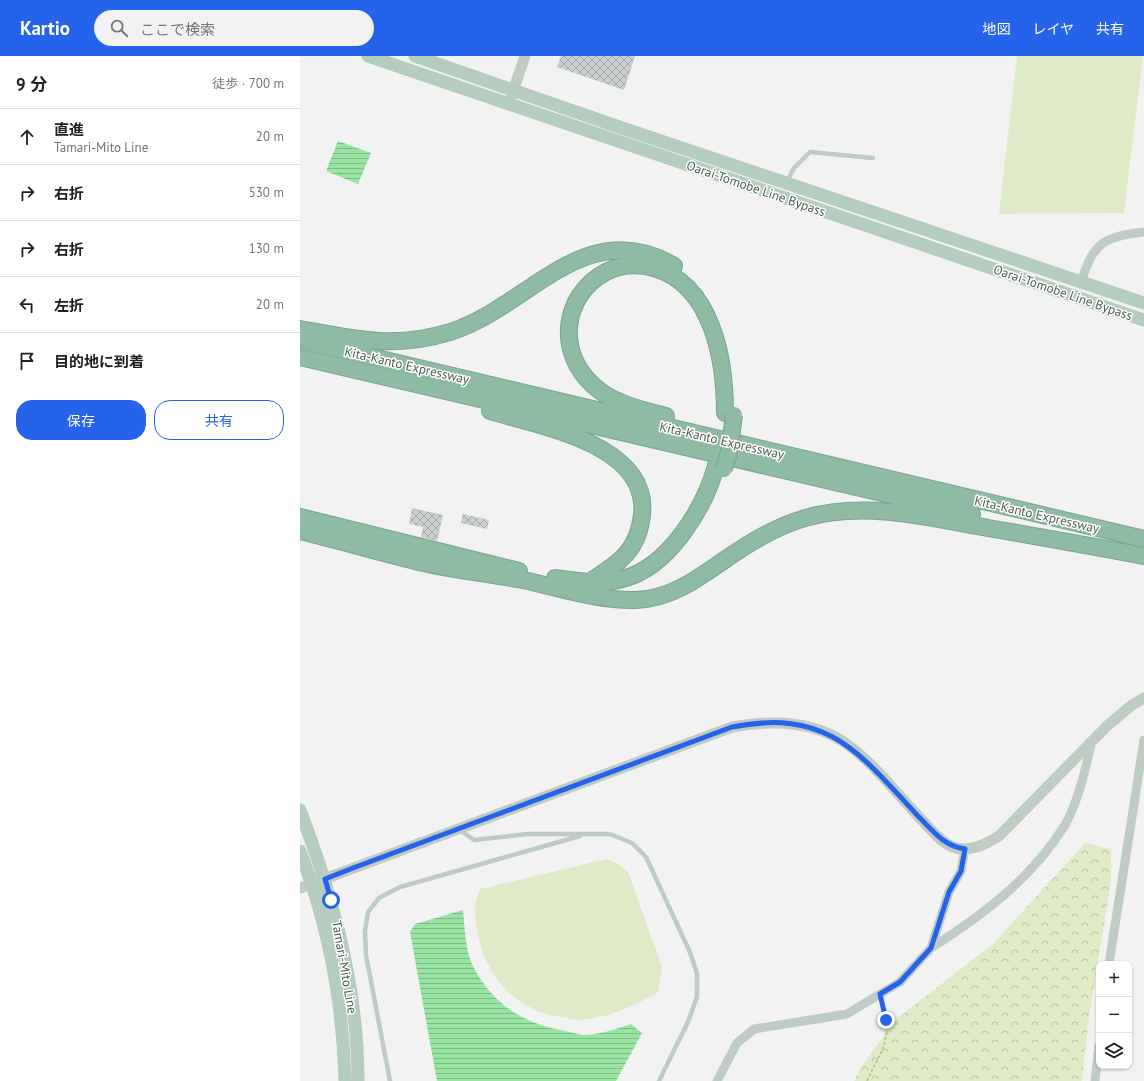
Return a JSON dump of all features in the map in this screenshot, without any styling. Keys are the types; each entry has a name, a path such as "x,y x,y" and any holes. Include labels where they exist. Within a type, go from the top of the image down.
{"highway":[{"path":"300,329 370,341 390,342 431,337 471,324 492,314 556,270 572,261 600,252 612,250 638,252 663,260 684,272 703,294 719,324 725,342 733,380 730,414 723,438 720,484 704,516 675,555 663,566 638,582 596,596"},
{"path":"730,414 717,342 703,309 681,282 662,270 648,266 633,265 608,271 595,278 584,289 571,313 569,339 577,366 594,387 609,397 625,404 860,472"},
{"name":"Kita-Kanto Expressway","path":"300,340 1144,539"},
{"path":"304,358 351,377 470,405 584,440 613,456 624,465 638,487 641,499 641,524 638,536 624,558 590,581"},
{"name":"Kita-Kanto Expressway","path":"304,358 1144,556"},
{"path":"300,517 528,573 572,580 610,582 633,576 659,558 680,536 699,509 720,468"},
{"path":"300,531 425,563 482,575 525,581 614,600 637,600 667,594 684,586 749,544 785,524 826,513 846,511 869,510 922,516 1144,556"}],"main road":[{"name":"Oarai-Tomobe Line Bypass","path":"368,56 1144,320"},
{"name":"Oarai-Tomobe Line Bypass","path":"415,56 786,183 1144,303"},
{"name":"Tamari-Mito Line","path":"300,810 325,879 337,921 348,974 357,1044 358,1081"},
{"name":"Tamari-Mito Line","path":"300,851 306,886 320,913 334,978 340,1017 345,1081"}],"street":[{"path":"509,104 525,56"},
{"path":"1081,282 1086,267 1097,248 1106,240 1121,235 1144,232"},
{"path":"306,886 732,727 755,723 779,722 799,724 821,731 843,742 866,760 937,836 953,847 965,849 984,845 999,836 1117,717 1144,698"},
{"path":"1110,961 1144,740"},
{"path":"717,1081 737,1044 754,1029 847,1014 900,982 931,948 971,922 999,901 1038,860 1065,824 1086,771 1091,744"},
{"path":"931,948 949,892 961,871 965,849"},
{"path":"1095,1081 1096,1069"}],"lane":[{"path":"786,183 794,168 810,152 873,158"},
{"path":"459,829 474,840 528,834 610,834 632,843 646,857 689,950 697,973 697,997 688,1022 659,1081"},
{"path":"390,1081 366,955 365,931 368,912 378,898 400,887 585,835"}],"path":[{"path":"867,1081 886,1040 888,1030 880,994"}],"green space":[{"path":"1017,56 1143,56 1124,213 999,214"},
{"path":"1085,843 1111,849 1111,881 1098,961 1096,961 1096,974 1089,1017 1082,1081 854,1081 860,1069 894,1021 994,943"},
{"path":"607,859 617,863 628,872 662,967 658,992 612,1014 581,1020 541,1012 524,1004 509,993 498,980 488,965 481,948 475,910 480,889"}],"shaded area":[{"path":"338,141 371,153 358,184 326,171"},
{"path":"463,910 469,956 475,970 492,994 512,1011 537,1024 583,1035 601,1033 631,1024 642,1033 616,1081 437,1081 410,932 415,924"}],"building":[{"path":"561,56 635,56 624,90 557,67"},
{"path":"412,508 443,515 437,541 421,537 423,527 409,524"},
{"path":"463,514 489,520 487,529 461,523"}],"route":[{"path":"331,900 325,879 353,868 732,727 755,723 779,722 799,724 821,731 843,742 866,760 937,836 953,847 965,849 961,871 949,892 931,948 900,982 880,994 886,1020"}]}
